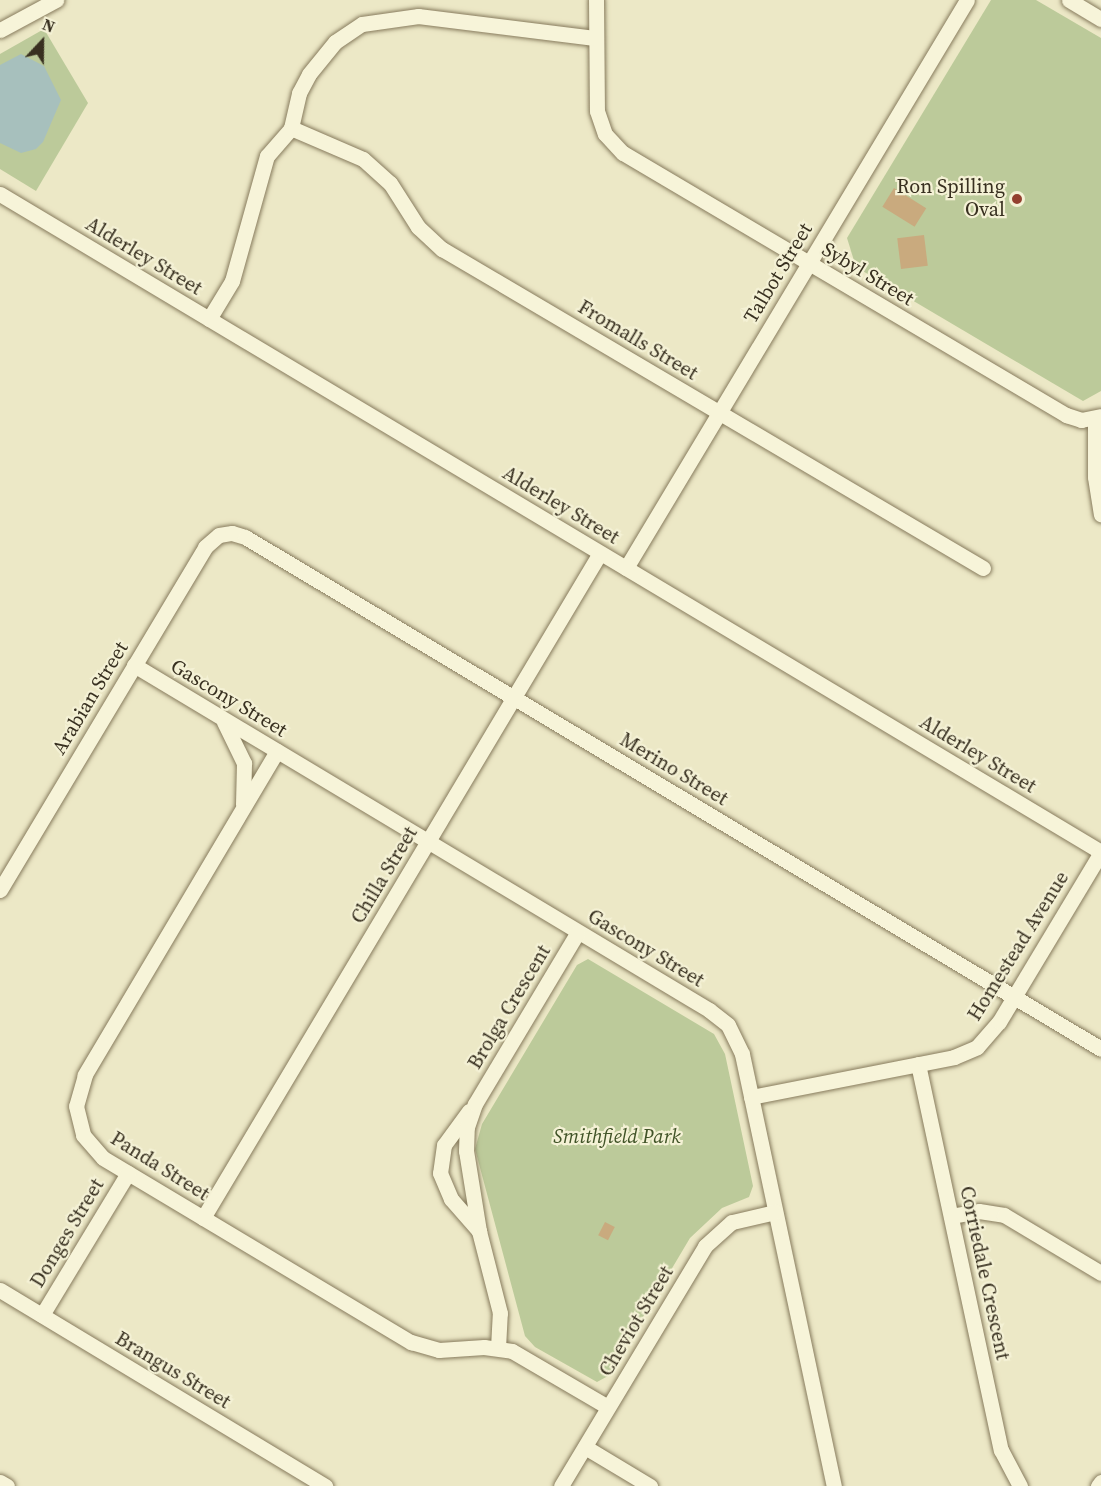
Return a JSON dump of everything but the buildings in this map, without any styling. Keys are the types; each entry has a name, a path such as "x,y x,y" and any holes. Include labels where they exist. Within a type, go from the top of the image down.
{"street":[{"path":"0,30 56,0"},
{"name":"Sybyl Street","path":"596,0 597,111 605,134 623,153 1066,415 1098,417"},
{"name":"Talbot Street","path":"626,568 967,0"},
{"path":"1069,0 1101,19"},
{"path":"209,319 232,281 242,255 252,204 267,156 291,128 298,93 309,74 335,42 362,24 418,16 596,38"},
{"name":"Fromalls Street","path":"291,128 363,159 390,183 418,227 442,249 983,568"},
{"name":"Alderley Street","path":"0,194 1101,852"},
{"path":"1098,417 1095,477 1097,508 1101,515"},
{"name":"Arabian Street","path":"0,890 205,547 223,534"},
{"name":"Merino Street","path":"223,534 245,537 1101,1049"},
{"name":"Chilla Street","path":"203,1218 600,553"},
{"name":"Gascony Street","path":"134,666 719,1017 739,1043 834,1486"},
{"path":"217,715 234,738 244,764 246,790 239,815"},
{"name":"Panda Street","path":"277,752 80,1085 77,1117 83,1135 95,1152 128,1173 419,1346 439,1350 498,1348 521,1355 609,1407"},
{"name":"Homestead Avenue","path":"751,1097 954,1057 976,1047 993,1032 1101,852"},
{"name":"Brolga Crescent","path":"479,1231 446,1191 440,1164 448,1137 475,1104 578,932"},
{"name":"Corriedale Crescent","path":"918,1064 1004,1459 1020,1486"},
{"name":"Brolga Crescent","path":"475,1104 465,1140 479,1231 500,1313 498,1348"},
{"name":"Donges Street","path":"42,1315 128,1173"},
{"path":"951,1216 979,1211 1004,1215 1101,1273"},
{"name":"Cheviot Street","path":"561,1486 713,1237 740,1219 775,1212"},
{"name":"Brangus Street","path":"0,1290 325,1486"},
{"path":"585,1447 650,1486"},
{"path":"0,1482 7,1486"},
{"path":"1098,1486 1101,1482"}],"green space":[{"path":"991,0 1036,0 1101,38 1101,391 1083,401 856,267 847,238"},
{"path":"44,29 88,103 36,191 0,169 0,54"},
{"name":"Smithfield Park","path":"588,959 714,1034 725,1054 753,1186 749,1197 722,1208 690,1238 608,1376 597,1382 535,1347 525,1336 475,1149 482,1124 577,965"}],"water":[{"path":"21,54 44,66 61,100 43,142 36,149 21,153 0,143 0,65"}],"place":[{"name":"Ron Spilling Oval","path":"1017,199"}]}
